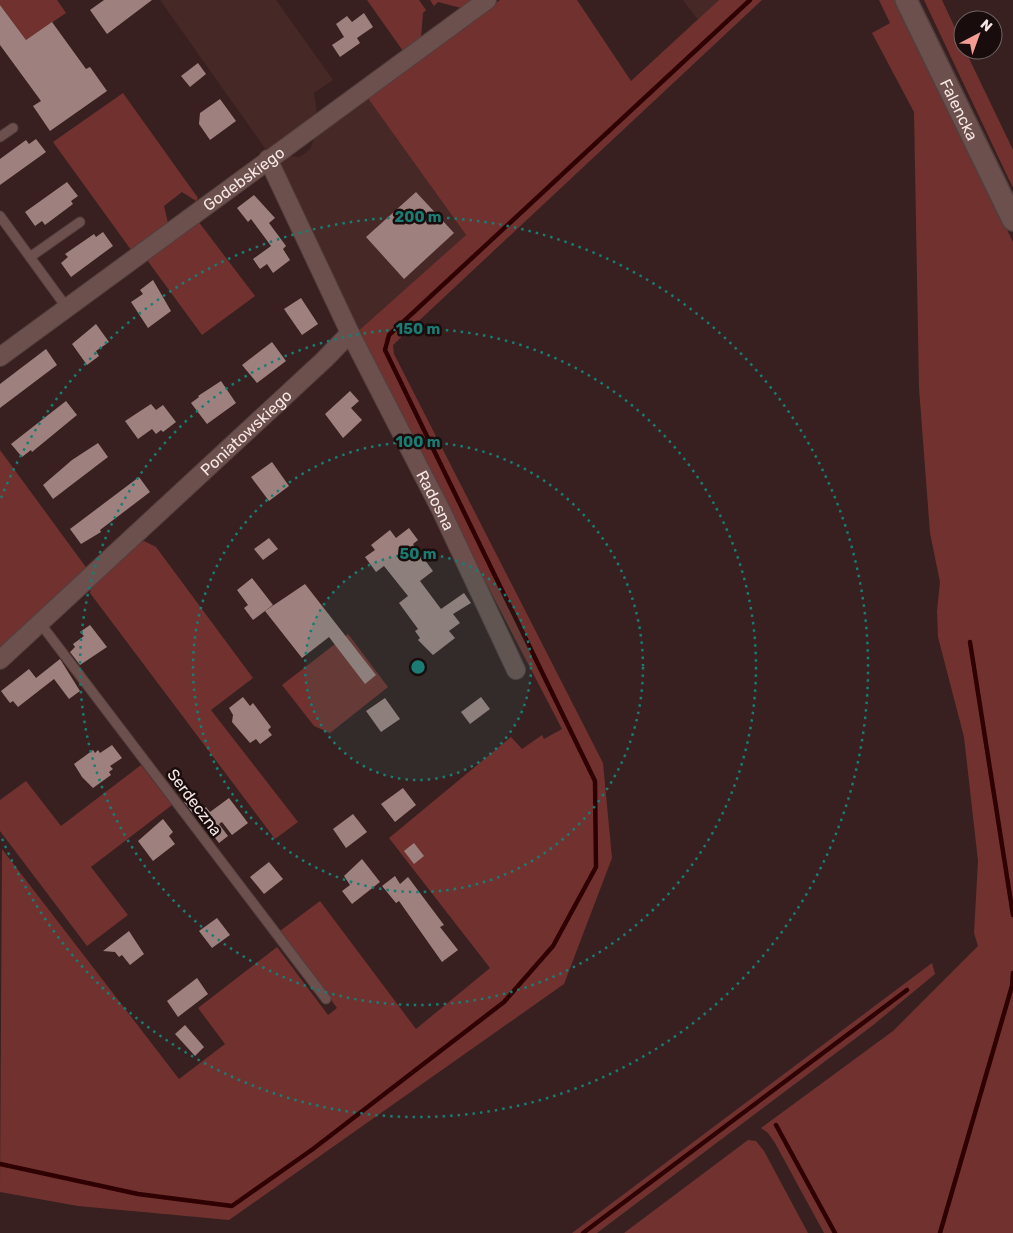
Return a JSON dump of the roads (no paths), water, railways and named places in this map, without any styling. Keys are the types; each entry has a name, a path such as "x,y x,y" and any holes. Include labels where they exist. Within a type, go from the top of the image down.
{"street":[{"name":"Godebskiego","path":"0,357 487,0"},
{"name":"Falencka","path":"906,0 1013,220"},
{"path":"268,159 350,333"},
{"name":"Poniatowskiego","path":"0,660 318,366 350,333"},
{"name":"Radosna","path":"350,333 441,510 516,670"}],"lane":[{"path":"0,137 13,128"},
{"path":"0,216 67,308"},
{"path":"30,257 80,222"},
{"name":"Serdeczna","path":"40,623 326,998"}],"waterway":[{"path":"0,1164 138,1194 232,1206 313,1149 504,1002 553,946 596,867 595,781 385,350 389,335 750,0"},
{"path":"970,642 1013,915"},
{"path":"940,1233 1012,986 1013,973"},
{"path":"583,1233 907,990"},
{"path":"776,1125 835,1233"}]}
